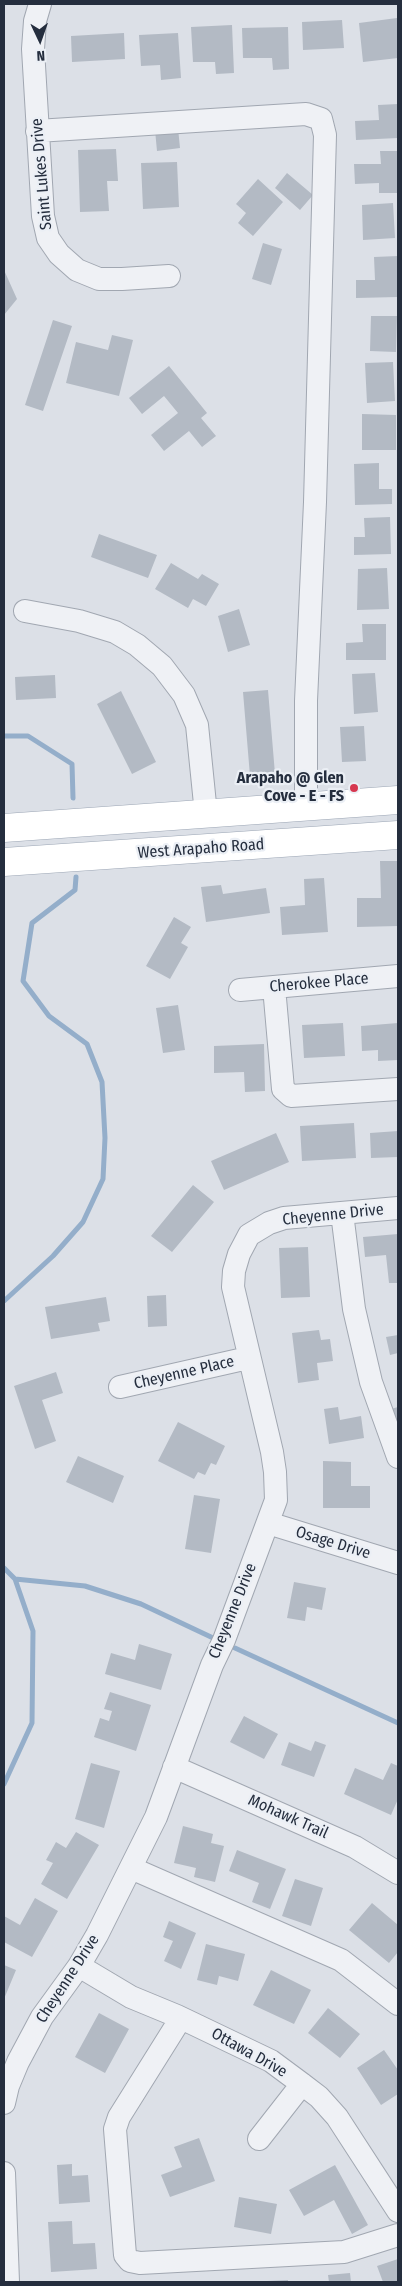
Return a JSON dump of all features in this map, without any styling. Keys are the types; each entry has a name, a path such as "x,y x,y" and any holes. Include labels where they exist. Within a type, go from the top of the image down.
{"main road":[{"path":"4,828 398,800"},
{"path":"86,856 116,842 196,836 201,833 206,814"},
{"name":"West Arapaho Road","path":"4,862 398,835"}],"street":[{"name":"Saint Lukes Drive","path":"40,4 35,21 33,49 43,216 48,238 59,254 76,270 99,279 122,280 169,276"},
{"path":"37,131 306,114 322,119 325,135 315,502 306,701 306,807"},
{"path":"26,611 79,621 115,632 137,645 162,666 184,695 197,725 206,814"},
{"name":"Cherokee Place","path":"240,990 398,976"},
{"path":"274,987 283,1089 291,1096 398,1089"},
{"name":"Cheyenne Drive","path":"4,2103 8,2086 18,2062 42,2017 79,1966 97,1935 156,1817 212,1664 224,1640 276,1500 275,1472 233,1287 234,1271 249,1235 269,1223 284,1218 398,1208"},
{"path":"342,1213 354,1309 371,1382 398,1457"},
{"name":"Cheyenne Place","path":"120,1387 248,1358"},
{"name":"Osage Drive","path":"268,1523 398,1563"},
{"name":"Mohawk Trail","path":"174,1767 355,1847 398,1873"},
{"path":"131,1868 341,1960 398,2004"},
{"name":"Ottawa Drive","path":"79,1966 131,1996 271,2061 319,2097 337,2117 398,2211"},
{"path":"181,2018 119,2117 115,2129 125,2255 130,2261 140,2263 344,2252 398,2235"},
{"path":"259,2139 302,2084"},
{"path":"4,2173 8,2282"}],"building":[{"path":"397,18 398,58 363,62 359,23"},
{"path":"342,20 344,48 303,50 302,22"},
{"path":"232,25 234,73 216,74 215,62 193,62 191,27"},
{"path":"288,27 289,69 273,70 272,58 243,58 242,28"},
{"path":"124,33 125,59 72,62 71,36"},
{"path":"178,33 181,78 161,80 160,65 141,66 139,35"},
{"path":"398,104 398,138 356,140 355,121 379,120 378,105"},
{"path":"178,128 180,148 157,151 155,130"},
{"path":"116,149 118,181 107,181 109,211 80,212 78,150"},
{"path":"380,151 398,151 398,193 379,193 379,183 355,184 354,164 381,164"},
{"path":"177,162 179,207 143,209 141,163"},
{"path":"287,173 313,195 300,210 275,188"},
{"path":"258,179 283,202 253,236 238,223 246,213 236,204"},
{"path":"393,203 395,238 363,240 362,205"},
{"path":"263,243 282,249 271,285 252,279"},
{"path":"398,256 398,297 356,298 356,280 375,280 374,257"},
{"path":"4,270 17,299 4,315"},
{"path":"371,316 397,316 396,352 370,351"},
{"path":"53,320 72,326 43,411 25,405"},
{"path":"112,335 133,340 119,396 66,383 76,342 108,350"},
{"path":"393,362 395,401 367,403 365,363"},
{"path":"169,366 207,413 201,418 216,436 202,447 189,431 164,451 151,435 178,413 164,396 142,414 129,398"},
{"path":"362,414 396,415 396,450 362,450"},
{"path":"379,463 379,489 392,489 392,504 355,505 354,464"},
{"path":"390,517 391,554 354,555 354,537 365,537 364,518"},
{"path":"99,534 157,555 148,578 91,557"},
{"path":"171,563 198,579 202,574 219,584 206,606 193,599 188,608 155,589"},
{"path":"387,568 389,609 357,610 358,569"},
{"path":"239,609 250,645 228,652 218,616"},
{"path":"362,624 386,624 386,660 346,660 346,643 363,642"},
{"path":"375,673 378,712 354,714 352,674"},
{"path":"55,675 56,698 16,700 15,677"},
{"path":"268,690 275,774 250,776 243,692"},
{"path":"121,691 156,762 132,774 97,704"},
{"path":"364,726 366,761 342,762 340,727"},
{"path":"380,861 397,861 398,926 357,927 357,898 381,898"},
{"path":"324,878 328,932 282,935 280,907 305,905 304,879"},
{"path":"221,885 223,894 266,888 270,913 206,922 201,887"},
{"path":"174,917 191,927 181,943 188,947 170,979 146,966"},
{"path":"178,1005 185,1050 163,1053 156,1008"},
{"path":"343,1023 345,1056 304,1058 302,1025"},
{"path":"398,1023 398,1060 378,1061 378,1050 362,1051 361,1026"},
{"path":"264,1044 265,1091 245,1092 244,1072 214,1073 214,1046"},
{"path":"354,1123 356,1158 302,1161 300,1126"},
{"path":"398,1131 398,1157 371,1158 370,1133"},
{"path":"276,1133 289,1162 224,1190 211,1161"},
{"path":"193,1185 214,1202 172,1252 151,1236"},
{"path":"398,1234 398,1283 389,1283 386,1255 365,1257 363,1237"},
{"path":"308,1247 310,1297 281,1298 279,1248"},
{"path":"166,1295 167,1326 148,1327 147,1296"},
{"path":"106,1297 110,1321 98,1323 100,1331 51,1339 45,1307"},
{"path":"319,1330 321,1340 330,1339 333,1361 317,1363 319,1380 298,1383 292,1333"},
{"path":"398,1335 398,1353 390,1355 386,1337"},
{"path":"56,1372 63,1393 42,1400 56,1441 35,1449 14,1386"},
{"path":"338,1407 340,1420 361,1416 364,1438 329,1444 324,1409"},
{"path":"398,1407 398,1427 391,1409"},
{"path":"178,1422 225,1446 216,1465 211,1463 205,1475 198,1472 194,1479 158,1461"},
{"path":"78,1456 124,1476 113,1503 66,1482"},
{"path":"323,1461 351,1462 351,1486 370,1486 370,1508 323,1508"},
{"path":"194,1495 220,1499 211,1553 185,1549"},
{"path":"294,1582 326,1588 322,1610 307,1607 305,1621 287,1618"},
{"path":"139,1644 172,1654 161,1690 105,1674 111,1653 135,1660"},
{"path":"110,1692 151,1705 136,1751 94,1737 100,1718 109,1721 112,1711 104,1709"},
{"path":"244,1716 278,1734 264,1759 230,1742"},
{"path":"315,1741 326,1745 314,1777 281,1765 289,1742 311,1751"},
{"path":"91,1763 120,1771 104,1828 75,1819"},
{"path":"391,1763 398,1766 398,1799 391,1815 344,1794 355,1768 383,1780"},
{"path":"183,1826 213,1834 211,1843 224,1846 215,1882 194,1877 196,1868 174,1863"},
{"path":"76,1832 99,1845 67,1899 41,1884 53,1863 46,1860 56,1842 66,1848"},
{"path":"237,1850 286,1869 270,1909 252,1902 259,1883 229,1871"},
{"path":"295,1879 323,1888 311,1926 282,1916"},
{"path":"35,1898 58,1911 32,1957 4,1942 4,1916 20,1925"},
{"path":"372,1903 398,1925 398,1952 389,1963 349,1930"},
{"path":"169,1921 196,1933 181,1969 164,1961 173,1941 163,1937"},
{"path":"206,1944 245,1954 238,1981 219,1976 217,1985 197,1980"},
{"path":"4,1965 16,1970 4,1999"},
{"path":"271,1970 311,1990 294,2024 253,2005"},
{"path":"328,2008 360,2034 340,2058 308,2033"},
{"path":"99,2013 129,2029 105,2073 75,2057"},
{"path":"384,2050 398,2070 398,2094 381,2105 357,2068"},
{"path":"199,2138 215,2181 170,2197 161,2175 182,2167 174,2147"},
{"path":"72,2164 72,2176 88,2175 90,2202 59,2204 57,2165"},
{"path":"335,2165 368,2225 352,2234 334,2200 304,2216 289,2190"},
{"path":"239,2197 277,2204 271,2234 234,2227"},
{"path":"72,2221 73,2244 95,2243 97,2269 51,2272 48,2222"},
{"path":"398,2259 398,2282 383,2282 377,2266"},
{"path":"350,2273 351,2282 329,2282 328,2275"},
{"path":"288,2280 288,2282 267,2282 267,2281"}],"waterway":[{"path":"4,736 28,736 72,764 73,798"},
{"path":"4,1301 53,1256 83,1222 103,1179 105,1138 102,1082 87,1044 49,1016 23,981 32,923 75,890 76,877"},
{"path":"4,1568 15,1579 33,1631 32,1723 4,1784"},
{"path":"15,1579 85,1586 141,1604 211,1637"},
{"path":"235,1648 398,1723"}],"place":[{"name":"Arapaho @ Glen Cove - E - FS","path":"354,788"}]}
